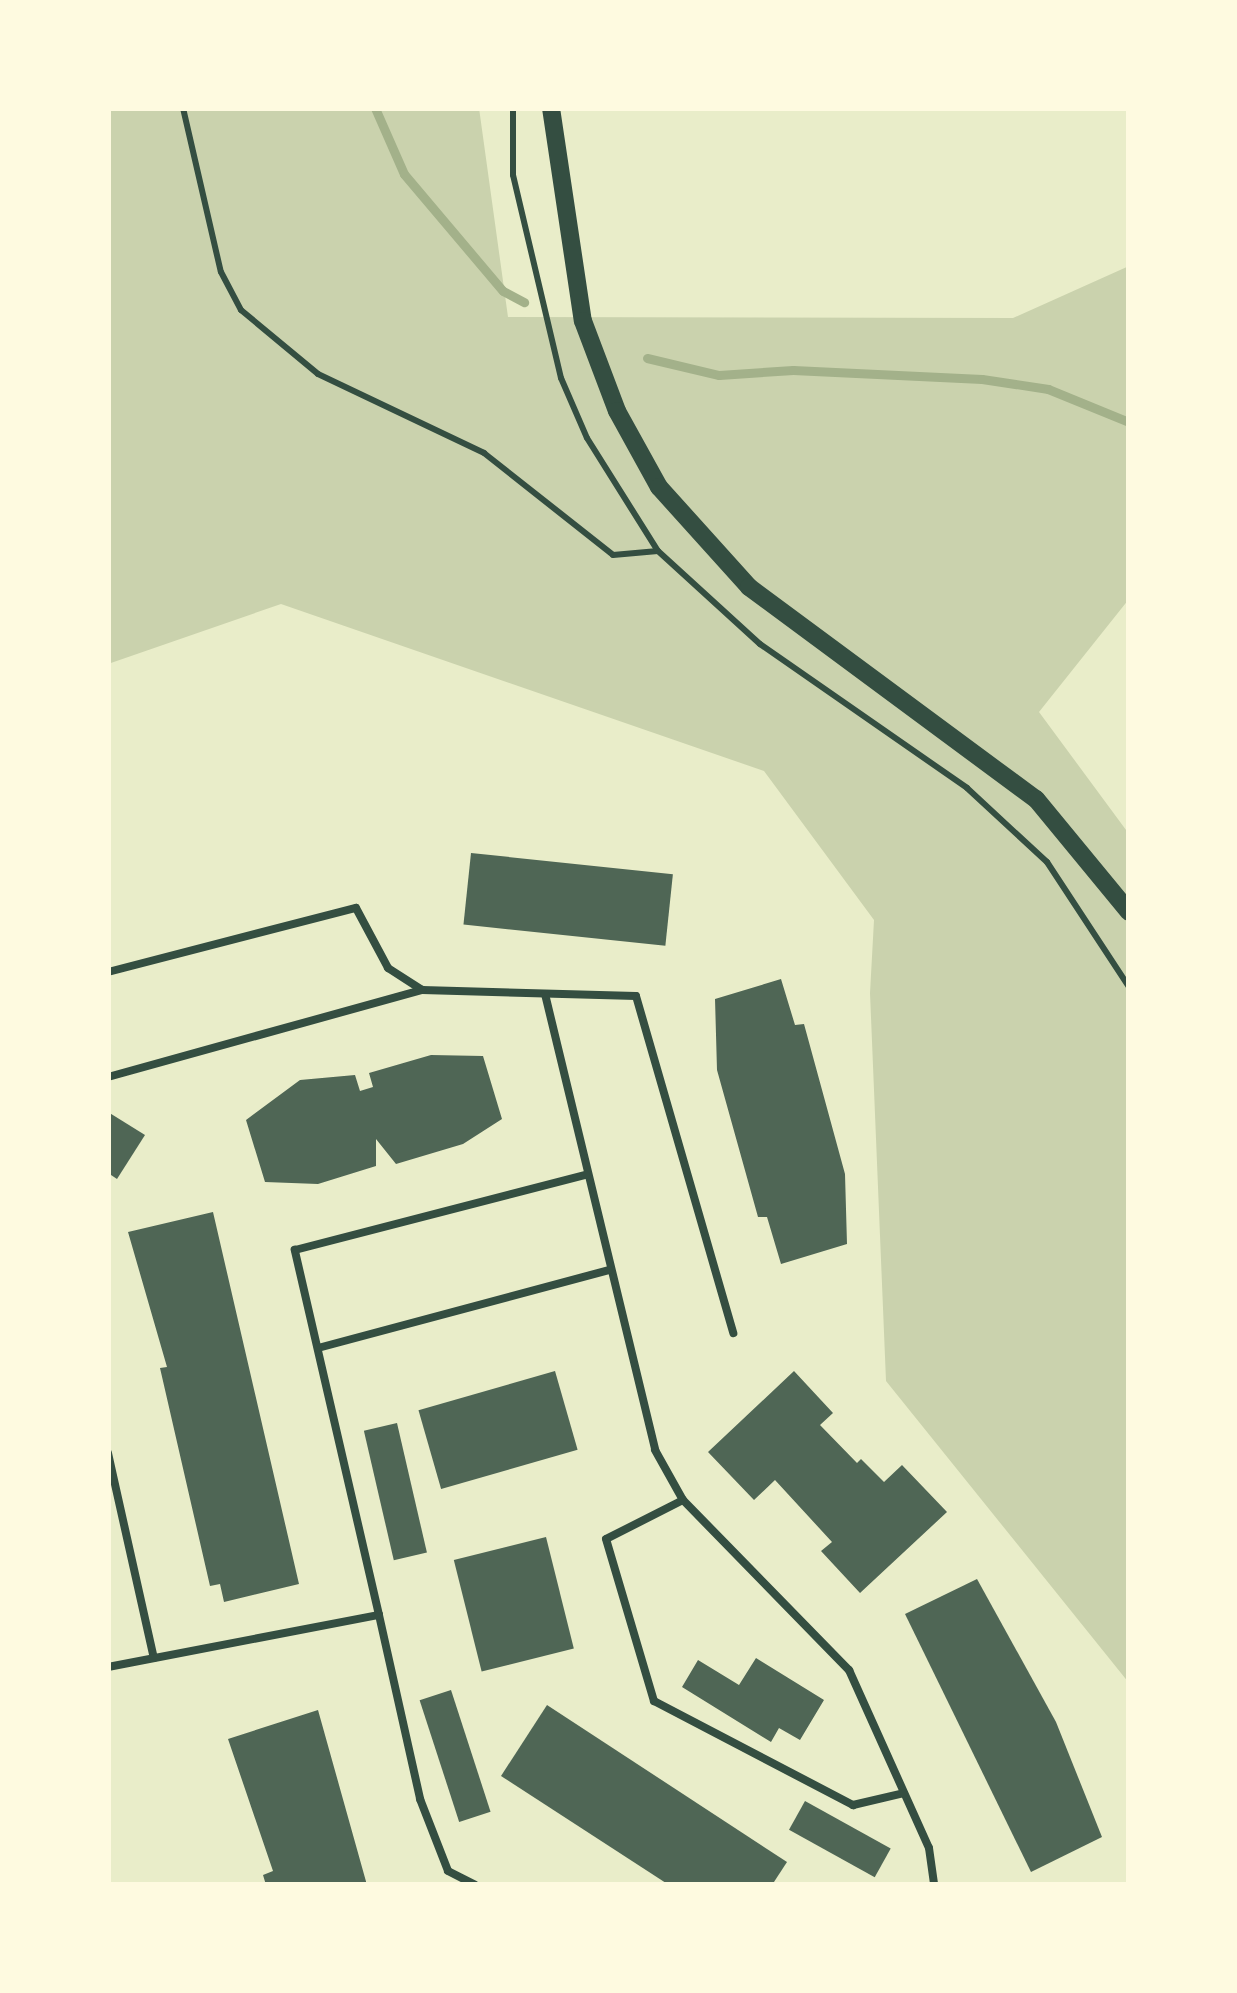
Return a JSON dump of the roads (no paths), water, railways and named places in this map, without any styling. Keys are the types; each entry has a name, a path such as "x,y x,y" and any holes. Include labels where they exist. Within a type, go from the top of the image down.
{"street":[{"path":"551,108 583,321 617,411 659,487 749,587 1036,799 1129,912"}],"lane":[{"path":"108,972 356,908 388,968 422,991"},
{"path":"108,1077 422,991 636,996 733,1334"},
{"path":"545,994 655,1450 683,1500 849,1670 929,1849 934,1885"},
{"path":"475,1885 448,1871 420,1799 295,1250 585,1175"},
{"path":"318,1348 609,1270"},
{"path":"108,1453 154,1658"},
{"path":"683,1500 606,1539 654,1701 853,1805 904,1793"},
{"path":"108,1667 380,1615"}],"waterway":[{"path":"375,108 404,174 503,291 524,302"},
{"path":"647,358 719,375 793,370 982,379 1048,389 1129,422"}]}
